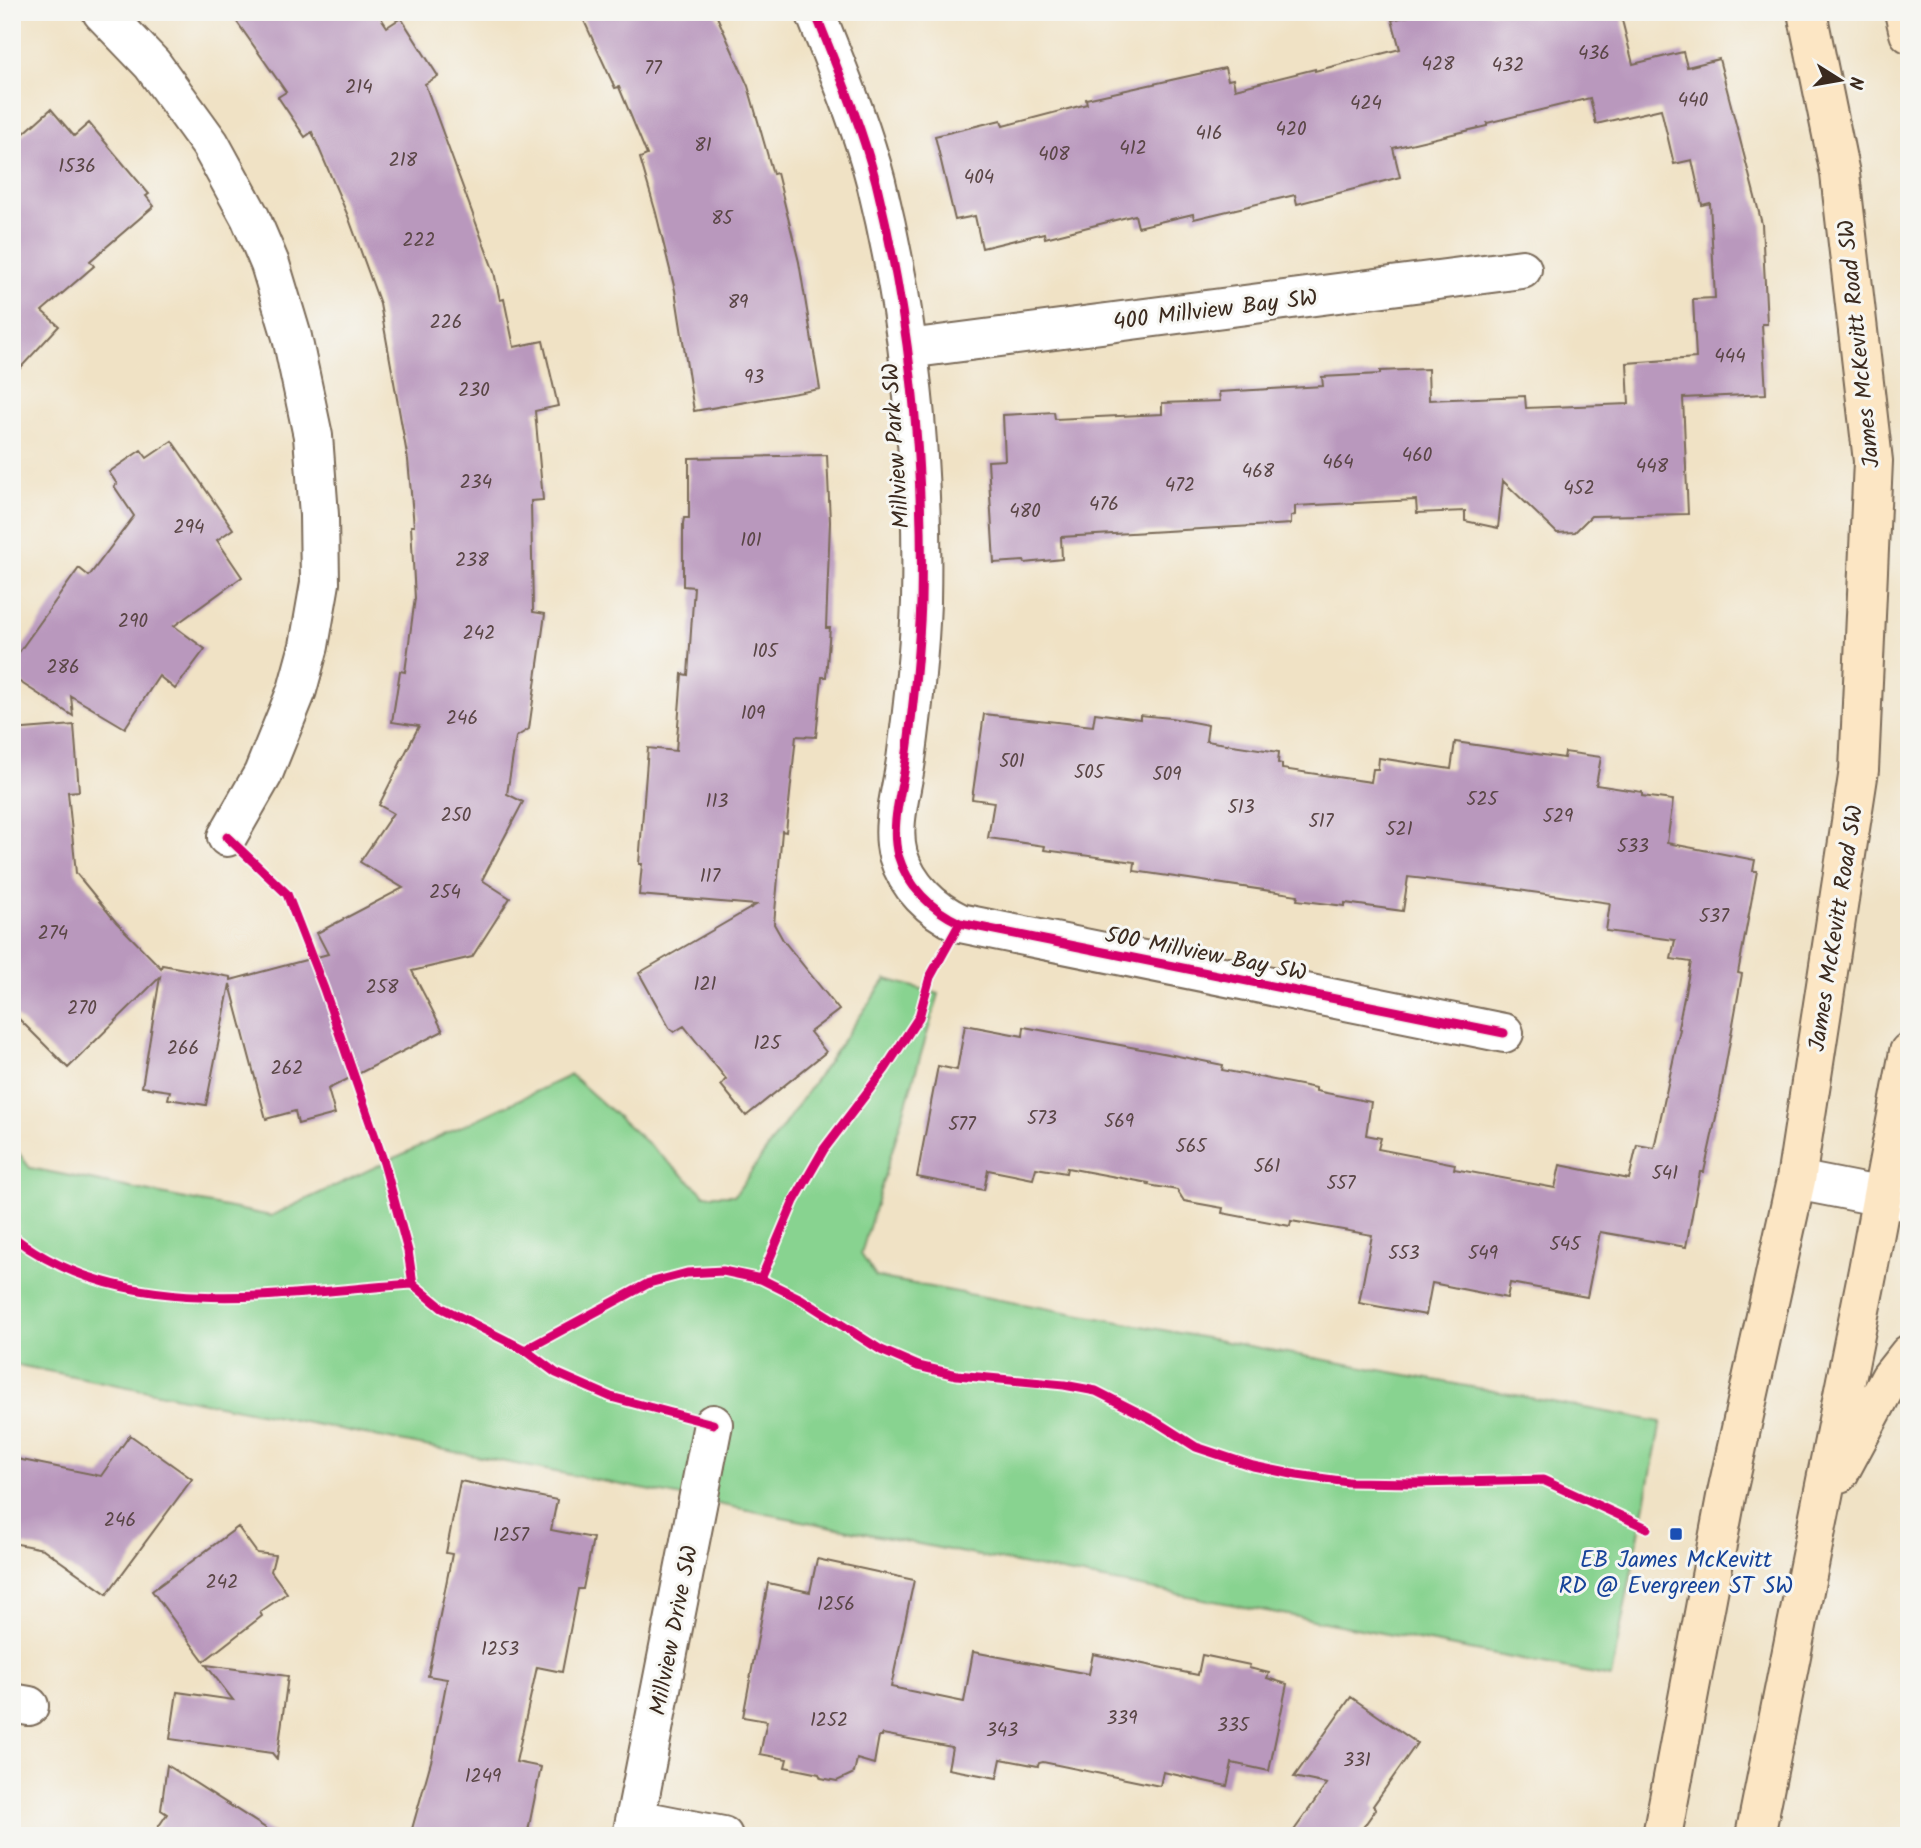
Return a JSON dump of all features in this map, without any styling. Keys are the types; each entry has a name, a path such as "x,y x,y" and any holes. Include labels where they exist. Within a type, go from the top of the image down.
{"main road":[{"name":"James McKevitt Road SW","path":"1662,1836 1726,1497 1796,1180 1860,770 1873,461 1840,174 1807,12"},
{"path":"1904,12 1909,33"},
{"path":"1755,1836 1820,1508 1896,1199 1909,1052"},
{"path":"1820,1508 1890,1378 1909,1354"}],"street":[{"path":"102,12 152,64 210,144 250,217 270,264 292,337 313,436 319,515 320,583 309,646 297,690 263,775 227,837"},
{"name":"Millview Park SW","path":"815,12 846,91 875,180 908,349 921,504 921,603 915,690 896,826 898,853 913,885"},
{"name":"400 Millview Bay SW","path":"908,349 1522,269"},
{"name":"500 Millview Bay SW","path":"913,885 931,905 960,923 1504,1032"},
{"path":"1796,1180 1896,1199"},
{"name":"Millview Drive SW","path":"634,1827 713,1424"},
{"path":"634,1827 723,1836"}],"green space":[{"path":"886,979 939,994 861,1254 876,1277 1661,1422 1611,1677 979,1556 12,1364 12,1144 30,1168 271,1216 571,1075 705,1195 735,1195"}],"building":[{"path":"230,12 377,12 387,27 401,18 438,76 425,84 494,272 500,300 504,299 514,347 543,341 558,406 535,411 543,500 531,501 533,612 545,614 529,729 516,737 507,794 523,802 482,880 510,898 472,957 412,971 443,1031 328,1089 335,1114 298,1124 295,1111 266,1119 230,984 206,1105 168,1099 170,1091 142,1087 160,977 68,1068 12,1012 12,730 74,725 79,791 68,792 76,873 116,922 161,968 162,965 231,977 231,980 328,954 317,933 403,888 360,862 393,813 379,805 419,726 392,722 400,671 405,672 415,598 411,526 414,526 408,460 380,304 348,216 312,132 305,137 278,97 286,92"},
{"path":"580,12 715,12 748,86 773,174 777,173 799,262 820,389 694,411 675,290 640,158 647,155 619,87 615,88"},
{"path":"1426,12 1620,12 1633,64 1683,52 1687,67 1719,59 1762,224 1767,324 1762,324 1766,394 1683,398 1688,514 1591,516 1575,532 1557,533 1503,481 1498,528 1465,521 1465,511 1417,513 1416,500 1295,506 1291,524 1061,537 1062,559 994,563 988,461 1005,460 1003,415 1054,412 1055,419 1162,414 1162,403 1220,401 1219,392 1323,386 1322,377 1428,369 1429,400 1525,396 1526,408 1629,404 1627,363 1696,358 1693,299 1715,298 1710,203 1702,205 1692,160 1674,164 1661,109 1596,124 1590,98 1487,123 1487,126 1393,148 1400,177 1297,204 1295,195 1194,219 1193,214 1138,227 1135,215 1045,238 1044,233 982,248 975,216 955,220 935,136 1001,120 1003,126 1087,104 1086,99 1225,68 1228,80 1233,79 1235,89 1315,71 1400,49 1392,20"},
{"path":"51,109 74,136 89,123 149,194 146,196 154,206 90,261 94,266 42,311 59,326 12,377 12,144"},
{"path":"172,441 233,529 217,540 242,577 174,626 205,649 175,689 159,676 125,728 71,696 73,716 12,677 12,662 79,568 89,576 134,516 114,486 117,484 109,472 141,450 147,458"},
{"path":"827,455 830,522 826,628 830,628 826,677 822,677 816,737 796,736 786,832 782,831 774,924 783,940 839,1010 810,1032 826,1052 746,1116 721,1085 726,1079 684,1026 674,1032 670,1029 639,973 756,905 639,895 648,748 676,751 682,674 688,675 694,587 683,586 683,523 684,518 689,518 689,458"},
{"path":"1095,713 1140,719 1140,715 1171,718 1208,725 1206,741 1279,752 1278,763 1282,764 1282,769 1371,782 1373,769 1378,769 1379,758 1451,769 1455,742 1564,758 1565,752 1601,757 1596,785 1673,800 1667,843 1755,860 1753,871 1757,871 1738,973 1742,974 1718,1108 1704,1172 1700,1172 1686,1247 1600,1232 1587,1297 1510,1283 1507,1298 1432,1283 1426,1315 1359,1303 1372,1235 1291,1221 1290,1226 1222,1213 1223,1208 1184,1201 1177,1190 1067,1168 1066,1173 1036,1168 1033,1179 988,1170 984,1190 917,1177 938,1066 957,1070 965,1025 1023,1036 1024,1027 1168,1054 1223,1065 1222,1070 1316,1088 1316,1091 1371,1102 1366,1135 1381,1138 1378,1149 1455,1164 1454,1169 1555,1188 1560,1165 1629,1179 1637,1145 1654,1148 1680,1029 1678,1028 1691,962 1671,959 1675,940 1606,931 1610,903 1408,877 1403,911 1345,903 1345,906 1297,900 1298,895 1134,871 1135,862 1044,850 1045,846 988,838 994,802 972,799 984,714 1093,726"},
{"path":"130,1435 192,1479 107,1594 43,1549 12,1543 12,1458 101,1476"},
{"path":"460,1481 557,1500 551,1530 593,1538 583,1589 578,1589 562,1672 537,1667 516,1762 541,1767 527,1836 410,1836 432,1758 447,1679 428,1676 452,1554 446,1553"},
{"path":"238,1527 257,1553 275,1555 271,1571 287,1593 260,1612 262,1616 204,1661 152,1591"},
{"path":"817,1559 914,1580 891,1687 964,1702 973,1652 1089,1674 1093,1654 1198,1675 1202,1655 1250,1665 1249,1668 1269,1673 1267,1678 1287,1684 1269,1771 1232,1763 1227,1786 1163,1772 1160,1786 1043,1762 1038,1766 1001,1759 997,1778 948,1769 952,1747 883,1734 879,1736 874,1764 857,1759 854,1773 837,1781 785,1767 787,1759 760,1754 767,1721 743,1717 768,1583 810,1592"},
{"path":"206,1665 288,1676 277,1759 272,1753 170,1739 177,1692 233,1700"},
{"path":"1351,1697 1417,1743 1373,1806 1376,1809 1357,1836 1290,1836 1327,1784 1294,1777"},
{"path":"167,1765 278,1836 152,1836 167,1814 161,1810"}],"cycle path":[{"path":"815,12 856,117 876,182 898,286 912,391 920,496 921,602 913,701 895,832 898,855 914,887 930,904 960,923 1504,1033"},
{"path":"227,837 287,894 324,989 384,1163 408,1251 413,1284"},
{"path":"761,1279 794,1201 824,1149 885,1069 919,1017 930,977 960,923"},
{"path":"12,1236 56,1264 103,1282 154,1292 258,1296 413,1284 442,1308 525,1350 556,1373 611,1397 713,1424"},
{"path":"525,1350 649,1283 687,1273 723,1271 761,1279 801,1299 881,1350 918,1366 957,1375 1064,1385 1096,1391 1155,1421 1196,1447 1253,1466 1348,1482 1543,1480 1647,1528"}],"place":[{"name":"EB James McKevitt RD @ Evergreen ST SW","path":"1676,1534"}]}
